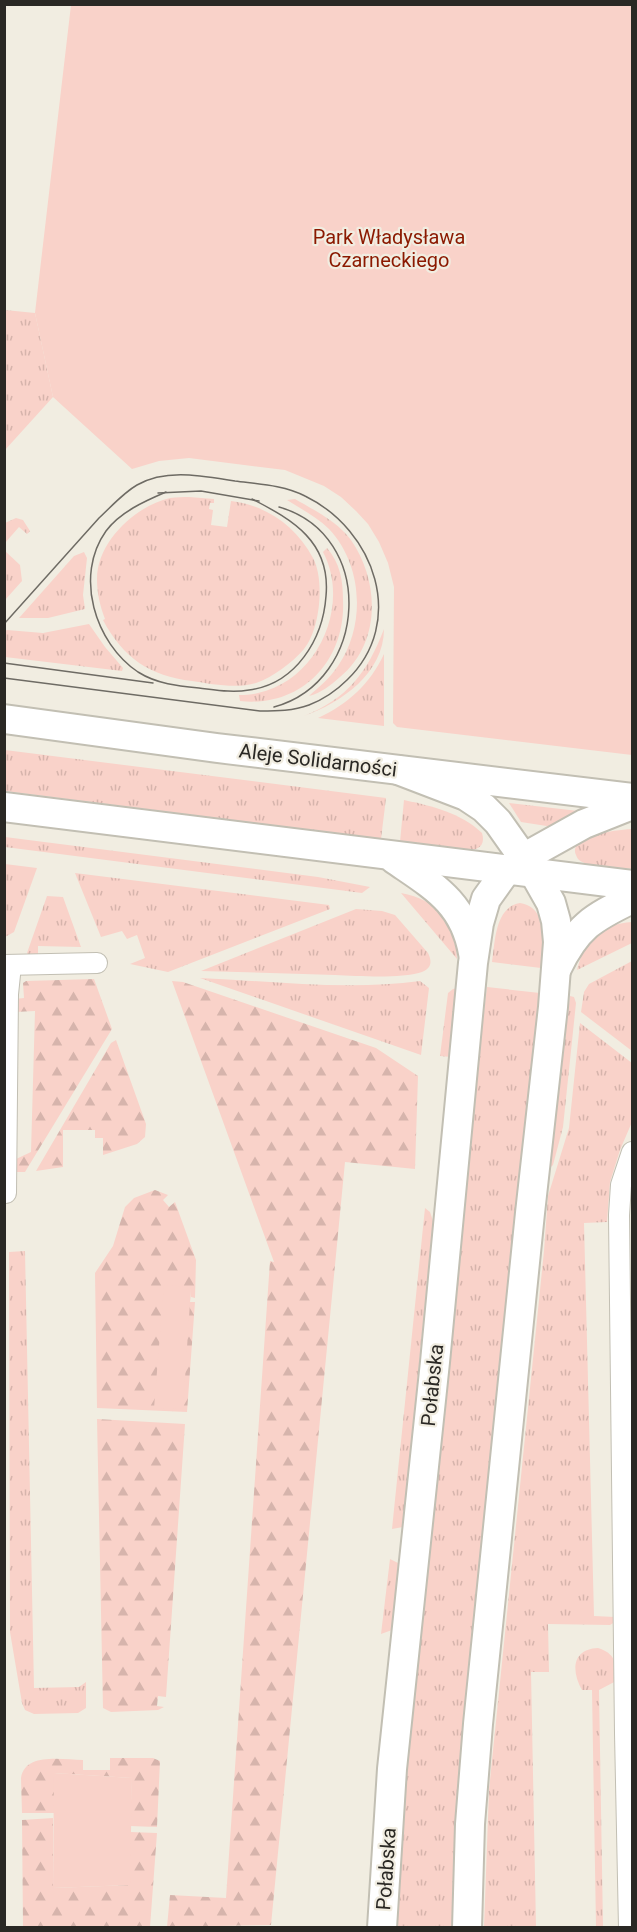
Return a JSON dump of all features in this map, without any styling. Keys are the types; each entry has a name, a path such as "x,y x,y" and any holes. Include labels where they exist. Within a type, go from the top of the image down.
{"street":[{"name":"Aleje Solidarności","path":"4,719 633,798"},
{"path":"398,770 466,796 484,808 498,822 521,868 551,903 558,942 477,1724 470,1824 467,1928"},
{"name":"Połabska","path":"382,1928 392,1769 479,923 486,899 521,868 584,824 633,805"},
{"path":"4,807 389,856 521,868 633,885"},
{"path":"389,856 435,888 452,903 469,932 474,960"},
{"path":"556,970 568,946 584,927 603,912 633,899"},
{"path":"6,1192 8,965 98,963"},
{"path":"629,1928 618,1215 621,1185 633,1152"}],"green space":[{"name":"Park Władysława Czarneckiego","path":"71,5 632,5 632,755 397,727 393,723 394,587 388,563 379,542 368,524 356,511 324,486 285,470 189,458 159,461 132,469 53,397 35,313"},
{"path":"5,310 35,313 53,397 5,450"},
{"path":"170,498 214,499 209,509 213,510 211,525 227,527 231,501 268,512 298,536 317,567 319,605 314,630 309,641 288,664 256,683 240,686 224,685 163,675 139,663 129,655 119,645 103,620 105,619 99,599 97,579 103,552 111,539 132,517 157,502"},
{"path":"295,499 333,522 351,540 361,557 371,593 372,612 363,647 340,677 322,691 309,696 332,674 347,650 353,632 357,596 349,560 340,544 329,529 287,500"},
{"path":"16,518 23,520 30,531 27,534 19,527 5,543 5,523"},
{"path":"327,548 340,572 343,600 342,622 337,642 328,660 316,676 301,688 283,697 262,701 240,701 239,695 256,694 279,685 297,673 312,657 324,638 331,616 333,595 331,573 323,552"},
{"path":"4,550 20,565 22,581 5,600"},
{"path":"84,552 87,558 83,595 85,609 48,618 19,618 74,556"},
{"path":"89,624 123,668 122,671 5,657 5,631 7,630 43,633"},
{"path":"384,629 377,659 358,684 332,703 304,716 333,701 354,682 371,659"},
{"path":"384,654 384,726 318,718 357,692 372,675"},
{"path":"5,750 386,798 381,839 5,791"},
{"path":"404,800 435,808 465,820 482,833 481,845 471,850 400,842"},
{"path":"509,803 587,812 553,827 521,822"},
{"path":"632,829 632,869 587,864 580,861 576,855 576,848 587,838 606,832"},
{"path":"5,837 318,877 370,887 362,893 5,847"},
{"path":"5,864 37,868 14,932 5,937"},
{"path":"75,873 329,905 330,909 168,972 130,964 145,958 137,935 127,939 122,931 101,937"},
{"path":"401,893 425,901 442,915 453,934 457,959"},
{"path":"47,896 63,897 81,947 38,946 38,956 28,955 27,953"},
{"path":"520,903 530,906 540,920 543,939 541,968 492,962 501,918 512,906"},
{"path":"356,909 382,911 395,915 428,953 430,961 428,968 422,972 402,976 201,971"},
{"path":"632,922 632,943 577,970 589,942 611,926"},
{"path":"632,961 632,1051 581,1012 584,992 589,984"},
{"path":"200,978 338,985 420,981 429,988 421,1055"},
{"path":"94,979 112,1029 25,1172 17,1172 13,1168 14,1160 31,1152 35,1011 15,1012 15,999 24,998 23,983 26,981"},
{"path":"172,981 183,982 376,1048 418,1076 415,1169 345,1162 271,1925 167,1927 170,1895 226,1898 270,1261 274,1262"},
{"path":"487,987 540,993 469,1663 453,1927 393,1928 395,1874 464,1179"},
{"path":"458,988 451,1057 440,1056 448,993"},
{"path":"570,996 574,997 576,1003 563,1127 553,1165 550,1168"},
{"path":"580,1023 632,1063 632,1122 610,1182 607,1222 584,1223 594,1616 615,1617 615,1622 610,1625 548,1624 549,1672 531,1672 536,1927 484,1928 489,1790 548,1196 569,1128"},
{"path":"116,1040 146,1124 145,1137 137,1144 103,1155 103,1138 95,1138 95,1130 63,1130 63,1167 36,1171 111,1043"},
{"path":"155,1190 168,1195 163,1200 169,1207 175,1202 196,1260 195,1298 191,1297 191,1287 190,1302 195,1302 187,1412 97,1408 95,1273 113,1246 125,1207 134,1198"},
{"path":"425,1208 430,1212 433,1221 403,1527 392,1529"},
{"path":"25,1251 34,1688 79,1687 86,1682 86,1708 78,1713 34,1714 25,1710 10,1632 9,1252"},
{"path":"164,1285 191,1287 183,1409 154,1408"},
{"path":"97,1419 185,1424 166,1697 158,1696 157,1706 164,1707 158,1710 111,1712 103,1708"},
{"path":"390,1559 398,1563 392,1630 381,1634"},
{"path":"598,1648 612,1656 618,1680 599,1690 603,1927 596,1927 592,1690 582,1690 575,1669 576,1662 583,1652"},
{"path":"110,1758 153,1758 160,1761 157,1827 130,1826 132,1778 54,1773 54,1813 22,1813 21,1778 24,1770 30,1764 46,1759 83,1760 83,1770 110,1770"},
{"path":"54,1773 132,1778 130,1885 53,1888"},
{"path":"53,1818 53,1888 130,1885 130,1832 157,1833 150,1927 23,1927 22,1820"}],"tram line":[{"path":"4,624 99,518 122,496 148,480 172,475 198,476 280,487 297,492 329,511 350,531 365,554 375,579 379,605 376,632 365,657 347,680 324,698 297,708 260,711 4,678"},
{"path":"158,493 201,491 259,501"},
{"path":"166,492 141,503 118,518 106,531 96,549 91,568 94,608 110,644 138,672 168,684 224,691 243,691 266,686 293,669 313,643 324,612 326,577 316,547 306,535 282,515 252,499"},
{"path":"274,707 306,692 329,669 343,640 349,608 346,576 333,546 311,523 279,507"},
{"path":"4,663 153,683"}]}
